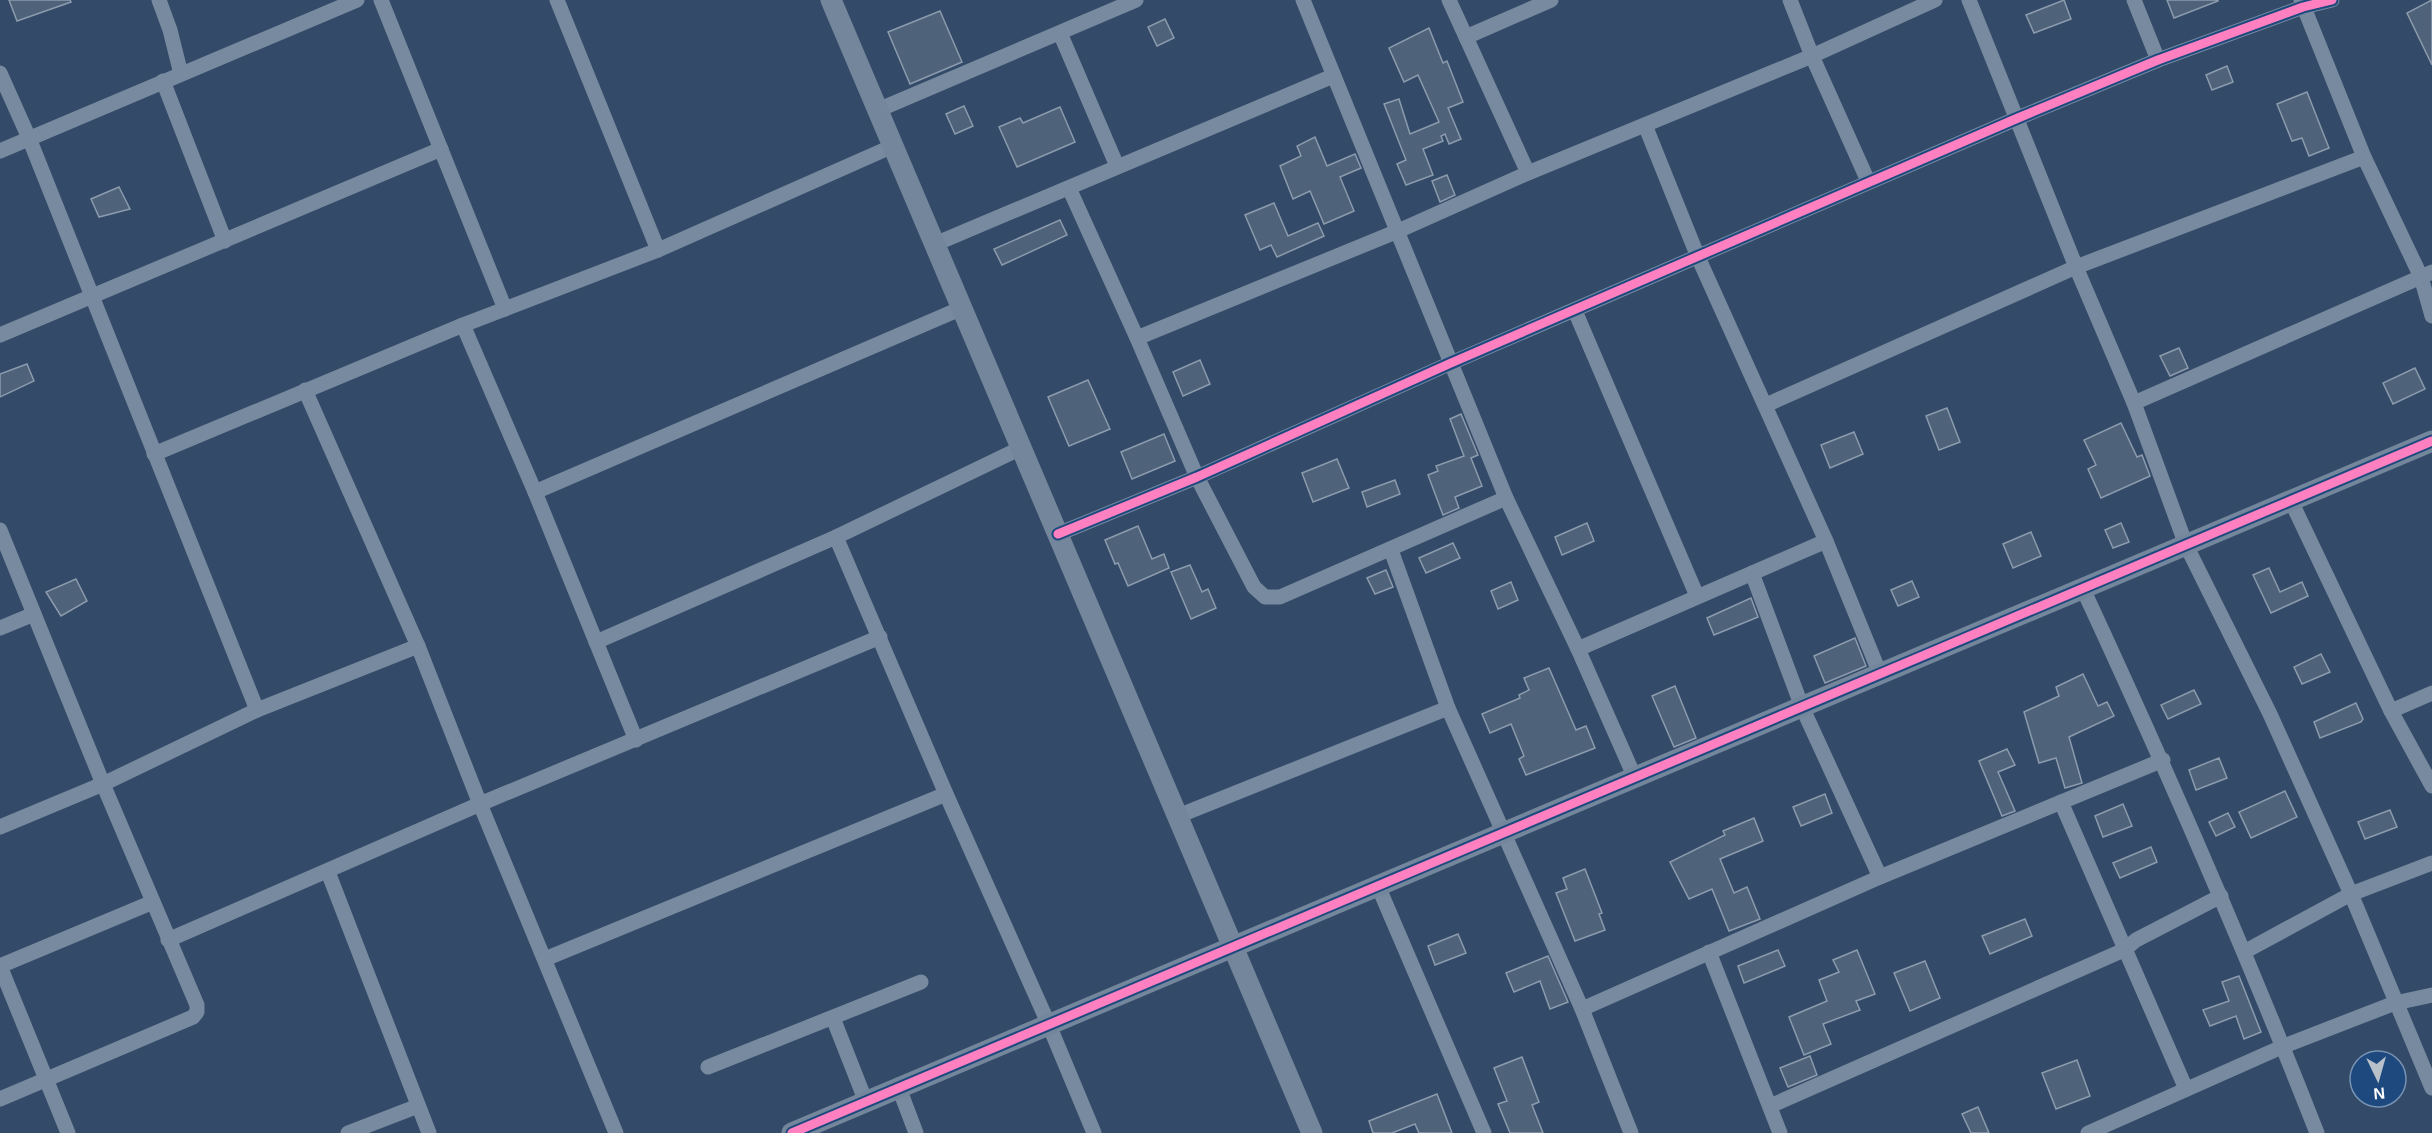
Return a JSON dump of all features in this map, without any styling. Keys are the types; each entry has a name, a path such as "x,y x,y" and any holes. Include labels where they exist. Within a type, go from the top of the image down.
{"street":[{"path":"159,0 170,30 181,74"},
{"path":"0,151 357,0"},
{"path":"381,0 505,309"},
{"path":"557,0 658,249"},
{"path":"831,0 1312,1133"},
{"path":"878,110 1136,0"},
{"path":"1303,0 1506,498 1578,649 1635,778"},
{"path":"1449,0 1528,173"},
{"path":"1466,37 1551,0"},
{"path":"1790,0 1812,56 1868,181"},
{"path":"1137,338 1398,231 1528,173 1812,56 1935,0"},
{"path":"1969,0 2076,267 2134,403 2186,545 2270,714 2351,894 2432,1088"},
{"path":"2134,0 2158,60"},
{"path":"1058,534 1197,477 1451,363 2018,118 2302,3 2332,0"},
{"path":"2302,3 2364,157 2427,274 2432,316"},
{"path":"1060,33 1117,166"},
{"path":"0,72 29,138 257,710"},
{"path":"935,244 1333,76"},
{"path":"163,81 225,241"},
{"path":"1645,125 1698,258 1826,541 1881,674"},
{"path":"154,454 463,325 658,249 893,146"},
{"path":"0,336 441,149"},
{"path":"1766,405 2076,267 2364,157"},
{"path":"1069,188 1197,477 1254,587 1265,597 1280,597 1506,498"},
{"path":"2134,403 2427,274"},
{"path":"535,492 962,308"},
{"path":"1575,310 1697,596"},
{"path":"463,325 535,492 636,740"},
{"path":"304,390 418,646 480,804 616,1133"},
{"path":"792,1133 2432,441"},
{"path":"596,642 836,537 1021,448"},
{"path":"2291,501 2391,711 2432,786"},
{"path":"0,530 103,784 197,1005 197,1012 193,1017 0,1099"},
{"path":"836,537 946,794 1049,1024 1094,1133"},
{"path":"1578,649 1826,541"},
{"path":"1391,550 1448,708 1582,1009 1631,1133"},
{"path":"1752,573 1802,707 1880,878"},
{"path":"2083,589 2163,760 2284,1046 2318,1133"},
{"path":"0,628 34,614"},
{"path":"168,940 480,804 880,637"},
{"path":"0,827 103,784 257,710 418,646"},
{"path":"2391,711 2432,693"},
{"path":"1178,816 1448,708"},
{"path":"1582,1009 1880,878 2163,760"},
{"path":"545,959 946,794"},
{"path":"2061,802 2186,1089"},
{"path":"2244,952 2351,894 2432,863"},
{"path":"328,872 429,1133"},
{"path":"1378,886 1484,1133"},
{"path":"1770,1106 2124,950 2136,940 2221,896"},
{"path":"68,1133 0,966 153,902"},
{"path":"1709,952 1780,1133"},
{"path":"708,1067 921,982"},
{"path":"2088,1133 2119,1127 2186,1089 2284,1046 2395,1003 2432,995"},
{"path":"833,1018 866,1102"},
{"path":"899,1088 916,1133"},
{"path":"348,1133 418,1106"}],"building":[{"path":"9,0 70,0 71,2 17,21"},
{"path":"2064,0 2071,19 2034,33 2026,15"},
{"path":"2167,0 2218,0 2218,1 2174,18"},
{"path":"2432,0 2432,65 2407,13"},
{"path":"940,11 962,62 910,84 888,32"},
{"path":"1165,19 1174,38 1157,46 1148,27"},
{"path":"1429,28 1443,63 1447,61 1463,102 1448,108 1461,139 1449,144 1445,134 1441,136 1443,141 1423,149 1433,175 1406,185 1397,164 1406,160 1384,104 1399,99 1410,134 1439,122 1418,75 1404,82 1389,48"},
{"path":"2227,66 2233,82 2212,90 2206,75"},
{"path":"2307,92 2329,148 2309,156 2302,138 2292,141 2277,104"},
{"path":"964,106 973,126 955,134 946,114"},
{"path":"1060,107 1075,142 1017,167 999,127 1020,118 1023,123"},
{"path":"1315,137 1327,166 1355,154 1361,168 1340,177 1354,211 1324,224 1310,191 1293,199 1280,166 1301,156 1297,146"},
{"path":"1447,175 1455,195 1440,202 1432,181"},
{"path":"119,187 130,209 99,217 91,199"},
{"path":"1274,203 1288,236 1318,223 1324,236 1277,257 1271,245 1260,250 1245,215"},
{"path":"1060,220 1067,235 1002,265 994,249"},
{"path":"2179,348 2188,368 2170,376 2160,356"},
{"path":"1200,360 1210,384 1183,396 1173,372"},
{"path":"27,364 34,381 0,397 0,374"},
{"path":"2415,368 2425,389 2393,404 2383,383"},
{"path":"1088,380 1110,429 1069,446 1048,397"},
{"path":"1947,408 1960,442 1939,450 1926,416"},
{"path":"1461,414 1478,455 1471,458 1482,486 1455,497 1459,508 1443,515 1428,475 1438,471 1436,466 1464,456 1450,419"},
{"path":"2121,423 2137,457 2142,455 2150,476 2101,498 2088,469 2096,465 2084,440"},
{"path":"1854,432 1863,454 1830,468 1821,445"},
{"path":"1164,434 1175,461 1132,479 1121,452"},
{"path":"1337,459 1349,488 1313,502 1302,473"},
{"path":"1395,480 1400,494 1367,507 1362,492"},
{"path":"1587,523 1594,541 1562,555 1555,537"},
{"path":"2121,523 2129,542 2113,548 2105,530"},
{"path":"1138,526 1152,559 1164,554 1169,568 1128,586 1105,540"},
{"path":"2031,532 2041,556 2013,568 2003,544"},
{"path":"1453,543 1460,558 1426,573 1419,558"},
{"path":"1190,565 1202,592 1208,589 1216,608 1191,619 1171,572"},
{"path":"2269,568 2280,592 2302,582 2308,596 2271,613 2253,575"},
{"path":"1386,570 1393,587 1375,594 1367,578"},
{"path":"76,579 87,601 61,616 46,592"},
{"path":"1912,581 1919,597 1898,606 1891,590"},
{"path":"1511,582 1518,600 1498,609 1491,591"},
{"path":"1751,598 1758,617 1714,635 1707,618"},
{"path":"1855,638 1866,666 1825,683 1814,656"},
{"path":"2321,654 2330,672 2302,684 2294,667"},
{"path":"1549,668 1576,730 1586,726 1595,748 1526,775 1519,759 1524,756 1511,724 1490,733 1482,714 1520,698 1519,695 1529,690 1524,678"},
{"path":"2083,674 2098,706 2107,702 2114,716 2069,737 2082,783 2065,788 2056,758 2039,763 2024,712 2059,696 2056,687"},
{"path":"1675,686 1696,738 1674,747 1652,696"},
{"path":"2194,690 2201,704 2168,719 2161,705"},
{"path":"2356,703 2363,719 2361,722 2320,738 2314,722"},
{"path":"2007,749 2015,765 1998,772 2015,811 2002,816 1979,761"},
{"path":"2219,758 2227,778 2196,790 2189,770"},
{"path":"2285,791 2297,817 2251,838 2239,812"},
{"path":"1825,794 1832,813 1801,826 1793,807"},
{"path":"2123,804 2132,826 2103,837 2095,816"},
{"path":"2390,810 2397,827 2365,839 2358,822"},
{"path":"2228,813 2235,827 2216,836 2209,822"},
{"path":"1754,818 1763,841 1720,859 1734,893 1747,887 1760,919 1729,931 1712,889 1689,899 1670,862 1725,835 1723,831"},
{"path":"2151,847 2157,862 2120,878 2113,863"},
{"path":"1585,869 1602,913 1599,914 1605,930 1575,941 1556,893 1567,889 1563,878"},
{"path":"2025,919 2032,936 1990,954 1982,936"},
{"path":"1458,934 1466,953 1435,965 1428,946"},
{"path":"1778,950 1785,966 1744,983 1738,966"},
{"path":"1857,950 1875,994 1856,1001 1860,1010 1823,1024 1831,1044 1804,1055 1789,1017 1827,1001 1819,980 1839,972 1833,960"},
{"path":"1548,956 1568,1002 1550,1009 1540,981 1514,992 1506,973"},
{"path":"1925,961 1940,998 1910,1011 1894,973"},
{"path":"2239,976 2261,1032 2244,1039 2236,1016 2210,1026 2203,1010 2229,1001 2222,982"},
{"path":"1810,1056 1817,1075 1788,1087 1780,1068"},
{"path":"1522,1057 1539,1102 1532,1105 1543,1133 1510,1133 1498,1104 1507,1101 1494,1068"},
{"path":"2077,1060 2090,1096 2056,1109 2042,1073"},
{"path":"1437,1094 1452,1133 1419,1133 1415,1124 1392,1133 1373,1133 1369,1121"},
{"path":"1978,1107 1989,1133 1971,1133 1962,1114"}],"cycle path":[{"path":"1058,534 1197,477 1451,363 2018,118 2158,60 2303,7 2332,0"},
{"path":"792,1133 2432,441"}]}
